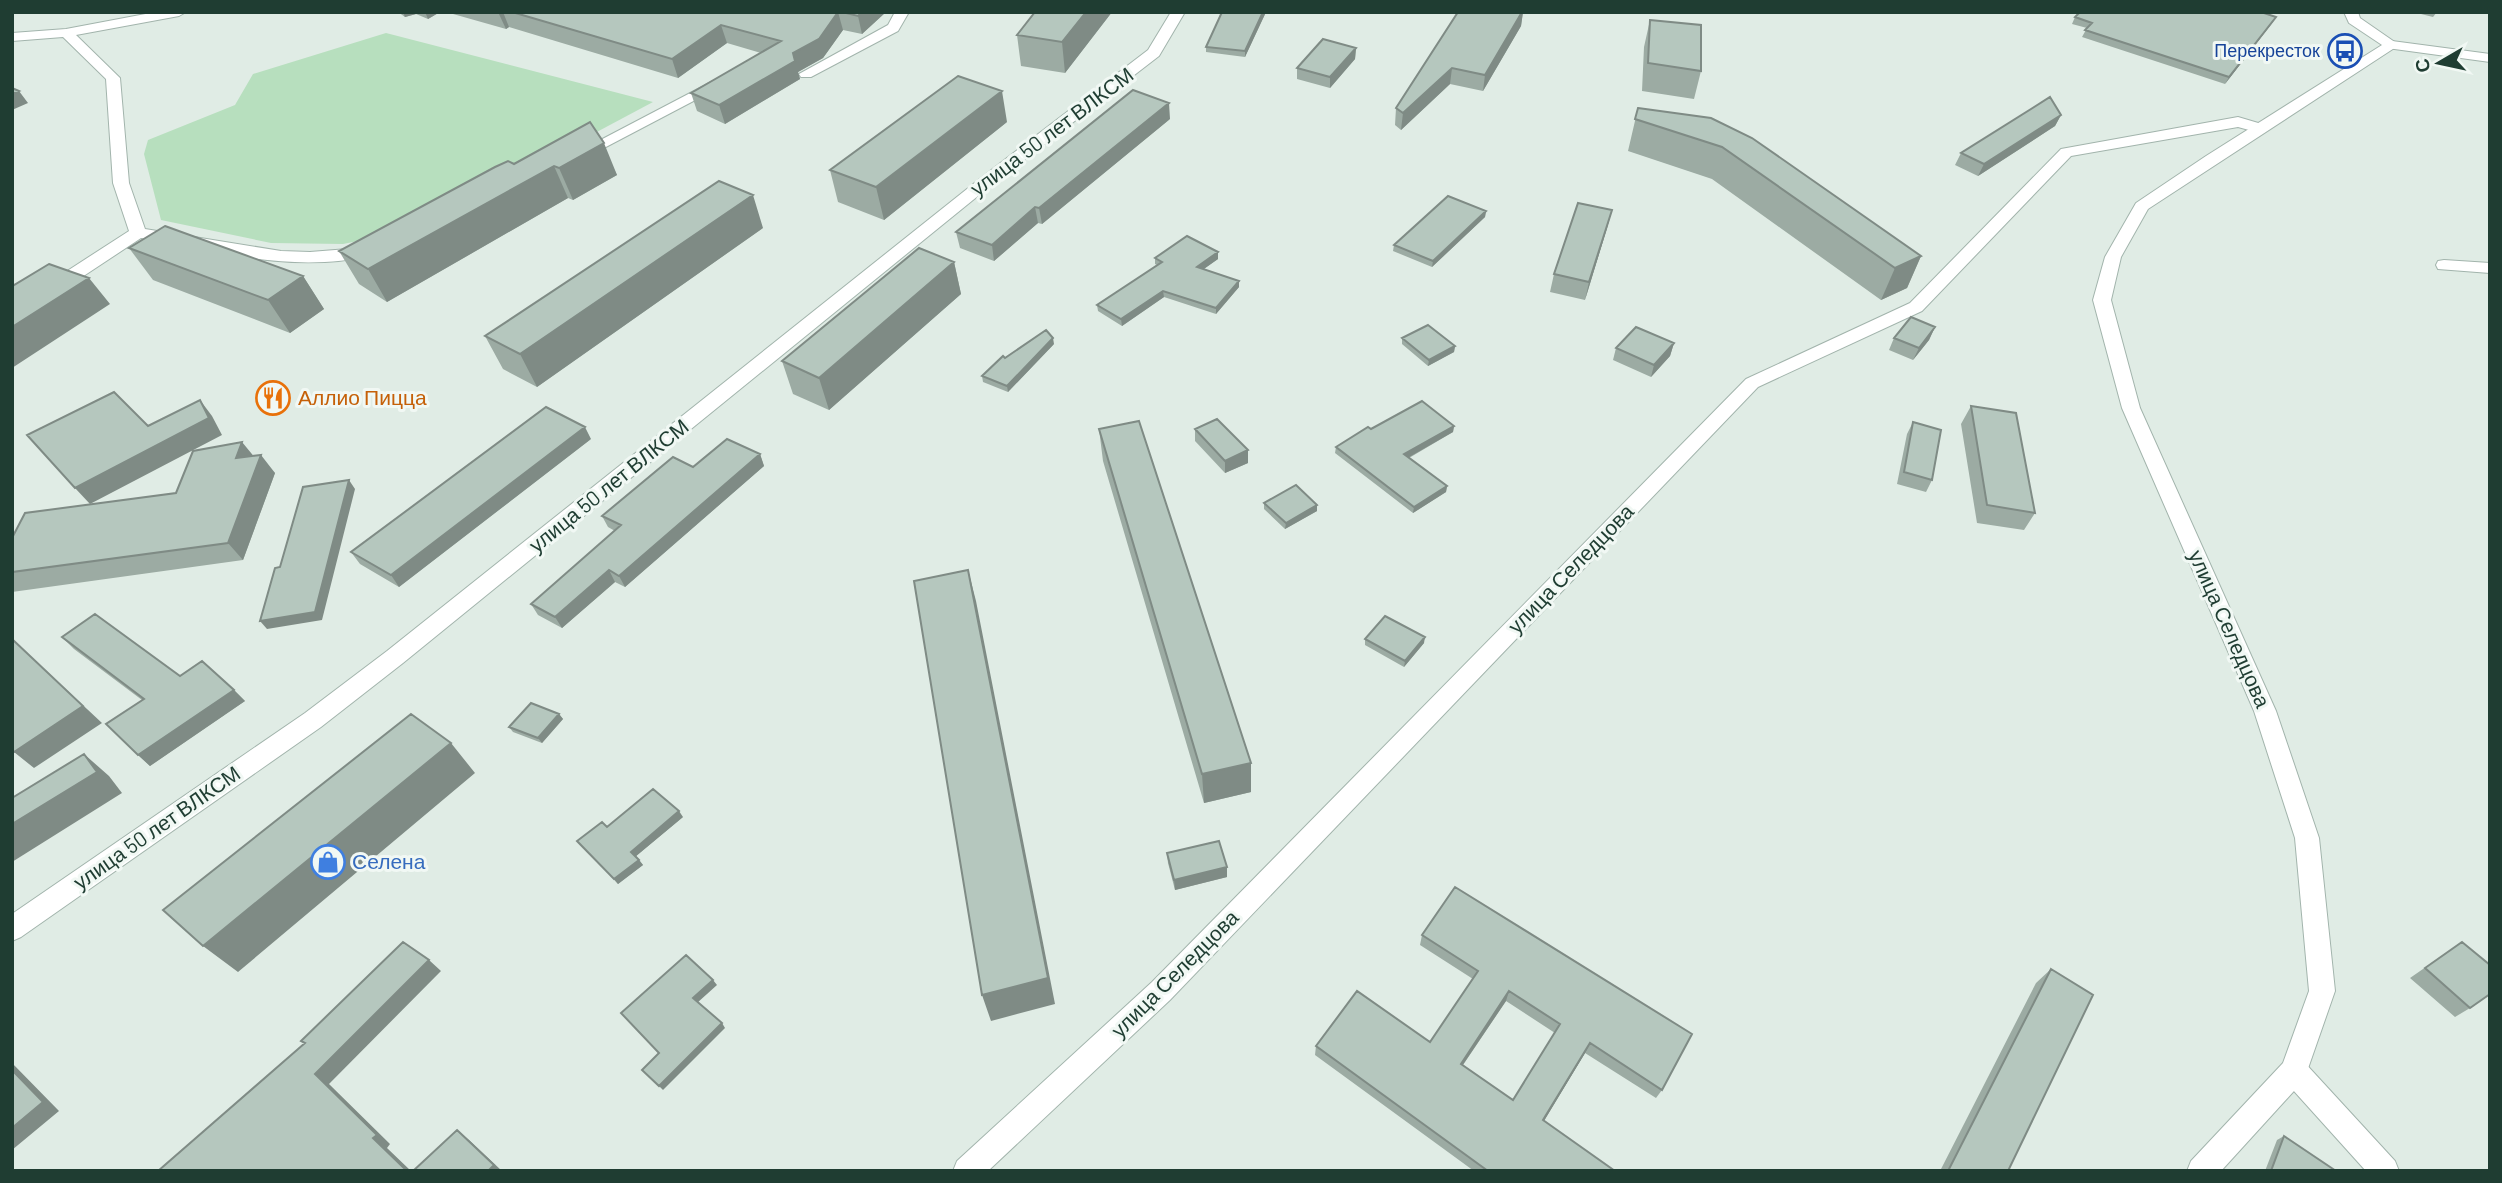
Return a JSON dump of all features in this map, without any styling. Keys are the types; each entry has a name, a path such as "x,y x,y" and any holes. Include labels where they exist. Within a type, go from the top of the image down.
{"street":[{"path":"12,37 66,33 179,12"},
{"name":"улица 50 лет ВЛКСМ","path":"12,929 313,720 395,657 823,316 983,184 1133,71 1154,53 1178,12"},
{"path":"2351,12 2354,20 2392,45 2490,58"},
{"path":"806,74 882,35 893,28 900,16"},
{"path":"66,33 113,78 121,183 138,233"},
{"name":"улица Селедцова","path":"2201,1171 2294,1071 2322,991 2307,838 2265,711 2131,408 2102,300 2113,257 2142,206 2392,45"},
{"path":"560,165 734,75"},
{"name":"улица Селедцова","path":"967,1171 1161,991 1752,383 1916,307 2066,152 2238,122 2260,128"},
{"path":"67,279 138,233 266,255 345,256 386,246"},
{"path":"2444,265 2490,268"},
{"path":"2294,1071 2385,1171"}],"green space":[{"path":"386,33 653,102 518,174 398,233 343,244 271,243 161,220 144,154 148,140 235,105 253,74"}],"building":[{"path":"512,12 838,12 819,39 793,53 795,61 719,105 691,93 781,41 721,25 672,59"},
{"path":"842,12 862,12 858,16"},
{"path":"1035,12 1086,12 1062,42 1017,35"},
{"path":"1222,12 1263,12 1245,51 1206,47"},
{"path":"1458,12 1522,12 1485,75 1452,68 1403,113 1396,108"},
{"path":"2080,12 2261,12 2276,17 2229,77 2085,30 2092,23 2075,17"},
{"path":"1650,20 1701,25 1701,71 1648,63"},
{"path":"1323,39 1356,48 1330,77 1297,68"},
{"path":"958,76 1002,91 876,187 830,170"},
{"path":"1133,90 1169,103 1039,208 1035,207 992,245 956,232"},
{"path":"2050,97 2061,115 1984,164 1961,153"},
{"path":"1638,108 1711,118 1752,138 1921,256 1895,268 1722,147 1635,119"},
{"path":"590,122 604,143 559,168 554,166 368,269 339,251 495,167 508,161 514,164"},
{"path":"719,181 753,195 520,354 485,336"},
{"path":"1448,196 1486,211 1433,261 1394,245"},
{"path":"1578,203 1612,210 1589,282 1554,274"},
{"path":"165,226 303,276 268,300 129,248"},
{"path":"1187,236 1218,252 1197,267 1239,281 1216,308 1163,291 1121,319 1097,305 1162,262 1155,258"},
{"path":"919,248 954,262 819,378 782,361"},
{"path":"49,264 89,278 12,327 12,284"},
{"path":"1911,317 1935,327 1919,348 1894,338"},
{"path":"1428,325 1455,346 1429,360 1402,338"},
{"path":"1636,327 1674,343 1654,365 1616,348"},
{"path":"1046,330 1053,338 1007,386 982,376 1003,356 1005,358"},
{"path":"114,392 148,426 200,400 209,418 75,488 27,435"},
{"path":"1422,401 1454,426 1404,454 1447,486 1414,507 1336,447 1368,427 1371,429"},
{"path":"1971,406 2016,413 2035,513 1987,505"},
{"path":"546,407 585,427 391,575 351,552"},
{"path":"1217,419 1248,450 1225,461 1195,429"},
{"path":"1139,421 1251,763 1202,774 1099,429"},
{"path":"1913,422 1941,430 1932,480 1904,472"},
{"path":"727,439 760,454 619,576 609,570 555,617 531,604 621,525 602,516 673,457 693,467"},
{"path":"242,442 236,458 261,455 228,543 12,572 12,538 25,513 176,493 193,451"},
{"path":"349,480 315,612 260,621 275,568 280,567 303,487"},
{"path":"1296,485 1317,505 1286,523 1264,503"},
{"path":"968,570 1048,978 982,995 914,581"},
{"path":"95,614 180,676 202,661 234,690 138,755 106,724 144,699 62,637"},
{"path":"1385,616 1425,637 1405,661 1365,639"},
{"path":"12,639 83,706 14,752 12,750"},
{"path":"531,703 559,714 538,738 509,727"},
{"path":"411,714 451,743 203,946 163,910"},
{"path":"84,754 97,772 12,824 12,798"},
{"path":"653,789 679,811 631,852 639,860 614,879 577,841 602,822 607,827"},
{"path":"1219,841 1227,867 1174,880 1167,853"},
{"path":"1455,887 1692,1034 1662,1090 1590,1043 1543,1120 1615,1171 1488,1171 1316,1046 1357,991 1430,1042 1478,971 1422,935","holes":["1509,991 1560,1024 1513,1100 1461,1064"]},
{"path":"403,942 429,960 315,1074 377,1135 373,1138 407,1171 158,1171 305,1043 301,1041"},
{"path":"2462,942 2490,965 2490,994 2470,1008 2425,968"},
{"path":"686,955 713,980 693,998 722,1023 659,1086 642,1070 659,1053 621,1013"},
{"path":"2051,969 2093,995 2008,1171 1948,1171"},
{"path":"12,1070 43,1102 12,1128"},
{"path":"457,1130 494,1165 488,1171 413,1171"},
{"path":"2284,1136 2336,1171 2271,1171"}],"place":[{"name":"Перекресток","path":"2345,51"},
{"name":"Аллио Пицца","path":"273,398"},
{"name":"Селена","path":"328,862"}]}
